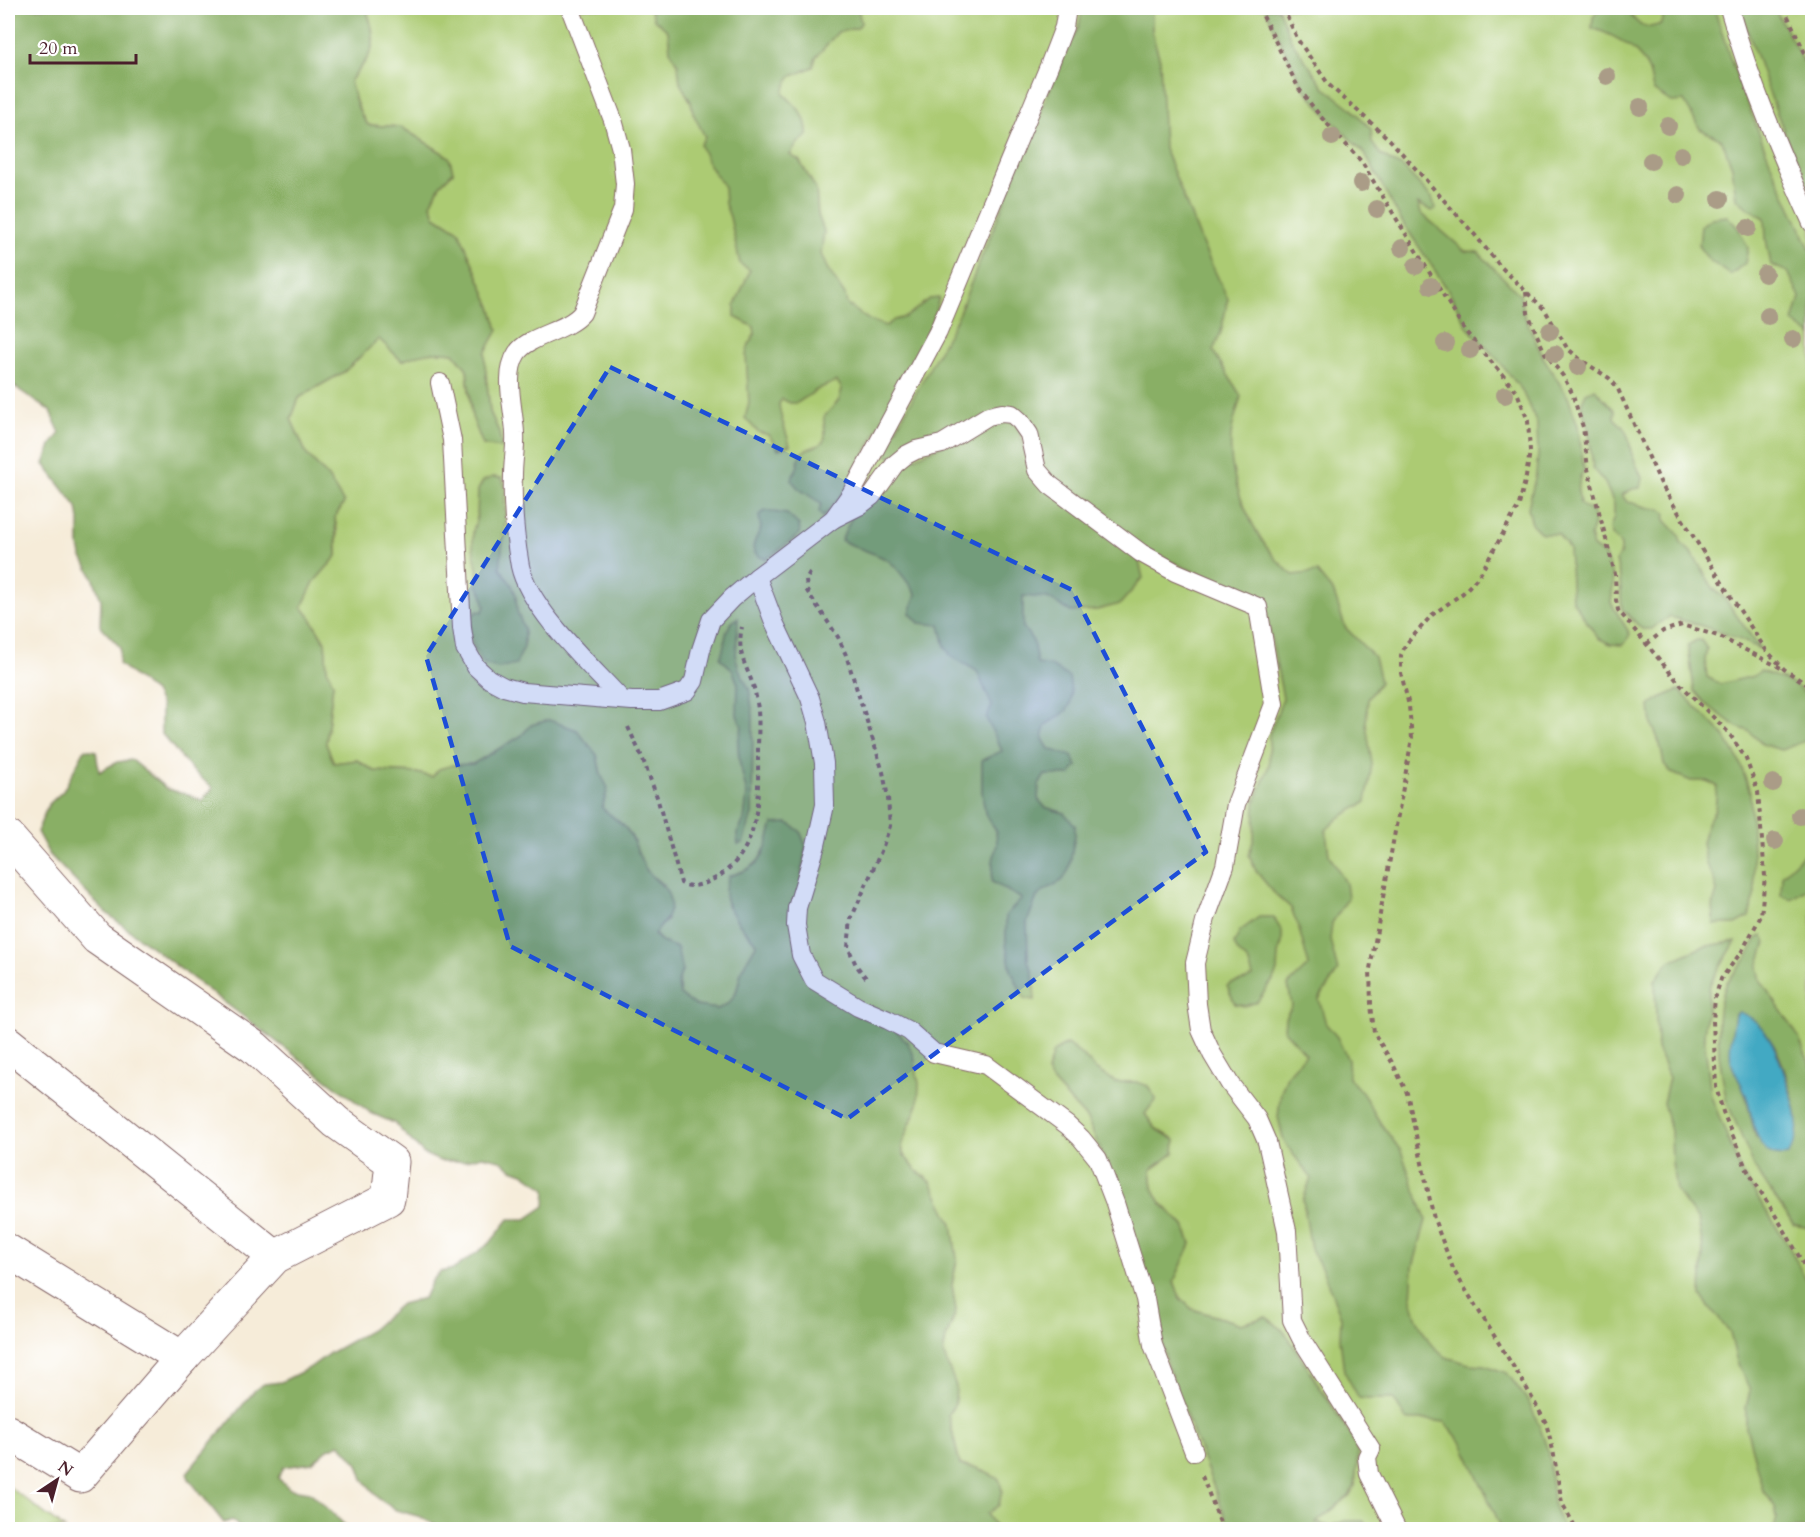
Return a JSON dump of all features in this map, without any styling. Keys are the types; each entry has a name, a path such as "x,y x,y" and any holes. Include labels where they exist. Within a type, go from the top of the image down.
{"street":[{"path":"8,837 97,938 254,1047 336,1122 392,1162 388,1199 275,1257 182,1358 80,1476 8,1432"},
{"path":"8,1042 275,1257"},
{"path":"8,1251 182,1358"}],"lane":[{"path":"570,8 613,120 621,149 625,184 623,209 582,313 575,322 518,350 512,360 509,393 516,435 513,476 516,532 520,568 530,591 542,610 618,699"},
{"path":"833,519 851,494 938,332 1049,66 1064,27 1068,8"},
{"path":"1729,8 1742,56 1785,165 1812,223"},
{"path":"440,383 452,440 465,648 476,667 489,679 504,687 523,692 659,701 687,691 694,681 711,620 732,598 833,519 873,496 895,464 906,455 916,450 942,444 988,416 1002,413 1012,414 1020,420 1029,434 1037,470 1050,485 1141,553 1175,572 1258,607 1274,704 1236,804 1225,866 1206,918 1195,963 1197,1004 1201,1030 1212,1054 1230,1084 1257,1119 1267,1142 1287,1231 1292,1320 1302,1340 1371,1449 1367,1458 1369,1473 1397,1530"},
{"path":"757,577 774,622 810,698 824,763 825,806 797,908 796,925 801,955 814,980 858,1007 909,1031 934,1053 986,1065 1067,1125 1098,1159 1115,1203 1145,1299 1153,1345 1194,1452"}],"path":[{"path":"1259,8 1299,89 1361,161 1466,333 1517,392 1528,421 1530,451 1519,506 1479,576 1463,593 1432,615 1406,644 1401,655 1401,673 1409,706 1412,738 1370,969 1371,1004 1374,1033 1407,1093 1434,1219 1454,1271 1526,1387 1546,1424 1562,1503 1577,1530"},
{"path":"1283,8 1298,40 1329,85 1390,140 1500,266 1545,310 1567,348 1609,378 1617,387 1662,486 1754,632 1766,650 1784,669"},
{"path":"1784,8 1812,68"},
{"path":"1526,292 1528,313 1537,335 1545,353 1563,376 1572,393 1583,427 1588,469 1616,574 1618,610 1678,682 1729,733 1746,759 1758,792 1765,876 1761,916 1742,951 1720,979 1714,998 1716,1087 1723,1112 1746,1168 1812,1280"},
{"path":"833,519 830,542 806,580 807,591 838,637 846,655 884,772 888,798 890,826 851,919 848,947 856,965 866,979"},
{"path":"1647,644 1663,631 1682,625 1718,636 1784,669 1812,688"},
{"path":"618,699 657,797 681,883 686,887 704,884 715,879 741,855 749,842 758,809 759,716 751,678 742,660 740,638 742,627"},
{"path":"1194,1452 1223,1530"}],"highlighted area":[{"path":"610,367 1072,590 1206,852 847,1119 510,946 426,656"}],"green space":[{"path":"8,8 366,8 373,40 369,55 350,81 355,99 368,125 401,127 449,157 453,172 440,185 431,204 435,216 459,231 491,307 498,330 485,353 485,364 490,412 499,432 502,448 483,445 472,417 467,369 454,353 427,353 402,361 379,339 344,372 299,398 291,419 307,455 328,477 344,503 335,517 337,556 314,582 302,607 325,642 327,669 333,683 326,744 334,763 357,760 374,771 417,773 432,777 439,769 453,765 473,764 521,736 531,725 549,720 577,730 597,755 601,775 608,788 602,808 627,830 645,867 669,896 668,915 654,934 662,942 677,948 682,970 678,982 680,995 696,1006 718,1009 729,1003 736,993 742,969 757,943 741,926 727,904 725,890 729,876 755,864 764,852 773,824 788,823 800,831 806,846 802,869 800,964 894,1028 907,1042 914,1056 919,1084 918,1104 902,1144 903,1154 916,1170 931,1182 952,1224 957,1259 952,1285 956,1311 943,1353 956,1386 955,1404 948,1414 960,1465 977,1468 999,1479 1002,1490 999,1505 987,1514 997,1529 444,1529 421,1517 396,1510 379,1499 363,1479 358,1464 340,1444 328,1449 312,1463 284,1467 278,1478 290,1489 310,1492 349,1529 241,1529 232,1520 224,1523 189,1479 187,1473 255,1390 264,1384 281,1382 309,1368 330,1353 371,1330 401,1304 424,1298 432,1281 440,1272 454,1269 490,1243 509,1219 526,1219 545,1206 546,1189 500,1160 482,1156 463,1161 440,1161 424,1154 394,1123 371,1113 105,912 49,854 37,832 48,805 63,791 85,749 96,751 99,772 117,762 132,760 167,789 202,801 213,788 192,770 161,733 161,706 154,692 119,664 120,647 100,626 101,600 93,577 81,556 77,507 44,464 51,445 60,433 50,411 8,382"},
{"path":"366,8 1812,8 1812,1529 1371,1530 1363,1521 1345,1521 1330,1526 1315,1523 1349,1496 1351,1436 1284,1331 1266,1317 1241,1324 1192,1309 1180,1298 1174,1281 1191,1243 1184,1226 1161,1203 1153,1188 1151,1170 1163,1162 1171,1137 1155,1128 1145,1114 1136,1082 1116,1082 1096,1070 1083,1056 1047,1072 1052,1081 1087,1119 1102,1153 1153,1301 1167,1365 1230,1529 997,1529 987,1514 977,1468 960,1465 948,1414 955,1404 943,1353 956,1311 952,1285 957,1259 931,1182 916,1170 903,1154 902,1144 918,1104 817,987 773,824 768,843 755,867 729,876 727,905 746,932 757,943 742,969 736,993 729,1003 718,1009 695,1006 680,995 678,982 682,970 677,948 662,942 654,933 667,920 664,885 649,874 638,857 634,841 626,828 602,808 607,788 601,775 597,755 549,720 532,725 521,736 473,764 453,765 432,777 417,773 374,771 357,760 334,763 326,744 333,683 327,670 325,642 302,608 313,582 337,556 337,530 328,477 307,455 291,419 299,398 344,372 379,338 402,361 427,353 454,353 467,369 469,392 483,445 502,448 499,432 490,412 485,364 485,353 498,330 491,307 459,231 435,216 431,204 440,185 453,172 449,157 401,127 368,125 355,99 350,81 369,55 373,40"},
{"path":"650,8 858,8 861,23 857,28 838,32 816,57 813,67 790,77 783,93 804,117 807,136 797,144 790,155 799,160 816,189 818,215 824,231 821,254 827,268 845,295 847,304 869,320 886,326 894,320 906,317 929,299 939,298 931,325 847,489 823,517 819,513 821,503 799,489 792,479 802,452 819,445 824,440 824,417 839,400 842,389 837,381 820,388 797,403 790,403 782,399 779,404 790,445 778,449 769,435 758,432 745,418 749,403 746,355 755,334 754,327 735,317 735,305 750,270 740,264 725,204 724,187 709,165 700,145 705,137 693,113 691,102 680,83 678,65 670,50 668,31 654,19"},
{"path":"1083,8 1152,8 1152,33 1160,60 1164,148 1204,248 1228,299 1221,332 1213,351 1241,396 1231,436 1231,454 1239,493 1257,531 1280,563 1293,575 1317,572 1334,593 1345,627 1374,657 1380,682 1368,699 1366,723 1372,764 1366,802 1340,817 1326,830 1329,855 1346,883 1348,898 1332,923 1330,940 1338,971 1319,999 1326,1024 1337,1037 1348,1060 1349,1078 1363,1094 1401,1151 1426,1220 1413,1267 1411,1298 1416,1317 1430,1343 1446,1357 1469,1364 1484,1365 1507,1373 1528,1401 1549,1454 1553,1503 1563,1529 1502,1529 1462,1443 1445,1422 1406,1420 1394,1399 1359,1398 1344,1371 1340,1339 1341,1317 1322,1269 1311,1249 1303,1200 1311,1178 1284,1142 1278,1117 1281,1092 1287,1076 1306,1054 1284,1030 1285,1018 1292,1006 1288,985 1309,965 1291,908 1273,892 1256,871 1249,855 1254,838 1255,802 1269,765 1269,735 1283,698 1264,602 1145,550 1103,517 1079,494 1053,480 1043,471 1017,408 891,458 884,451 956,320 1061,62 1078,29"},
{"path":"1265,8 1278,8 1291,40 1324,87 1352,109 1371,129 1372,143 1381,155 1403,167 1432,198 1436,209 1432,211 1418,204 1421,213 1465,251 1478,252 1520,295 1524,315 1543,357 1568,397 1578,426 1584,470 1580,477 1578,491 1580,504 1593,513 1594,523 1590,536 1593,547 1604,554 1612,575 1611,603 1630,634 1622,645 1610,644 1598,638 1572,600 1569,549 1558,534 1542,534 1532,524 1528,508 1536,474 1537,423 1521,389 1468,328 1448,290 1401,220 1365,154 1329,118 1304,88"},
{"path":"1601,8 1625,8 1640,25 1648,27 1661,24 1663,12 1659,8 1714,8 1730,58 1773,169 1812,253 1812,336 1793,322 1800,297 1788,272 1771,265 1765,218 1736,198 1732,167 1722,140 1700,129 1684,101 1671,102 1653,90 1649,71 1639,55 1617,38 1592,28 1593,17"},
{"path":"1740,8 1774,8 1812,77 1812,195 1782,126"},
{"path":"1727,216 1739,229 1748,248 1745,263 1730,275 1709,260 1699,247 1701,226 1711,218"},
{"path":"1595,389 1615,411 1614,418 1624,428 1642,478 1640,488 1632,489 1622,495 1627,502 1661,509 1666,514 1665,520 1679,535 1681,543 1692,553 1713,588 1725,599 1760,649 1716,630 1670,617 1652,629 1642,629 1622,609 1620,577 1616,561 1621,552 1621,545 1612,535 1610,528 1614,517 1614,504 1605,483 1593,469 1589,431 1581,404 1586,393"},
{"path":"1001,417 1017,424 1034,477 1138,557 1143,578 1120,604 1097,610 1071,612 1048,598 1023,596 1023,627 1033,641 1037,664 1051,666 1069,677 1071,688 1069,707 1045,725 1043,739 1049,749 1072,756 1077,766 1070,775 1045,775 1039,785 1038,799 1045,807 1064,813 1075,825 1075,835 1069,869 1063,880 1037,897 1027,922 1028,961 1033,972 1035,1000 1024,998 1011,970 1006,944 1006,915 1022,899 992,882 997,844 996,831 985,813 982,792 982,760 1002,751 986,718 992,706 977,671 951,656 945,646 940,625 919,623 910,613 916,594 897,568 885,558 841,540 852,517 906,462"},
{"path":"493,477 502,478 505,486 505,521 500,568 516,595 517,611 524,629 524,647 516,664 498,668 484,664 474,647 470,630 472,616 478,611 482,612 485,607 482,593 477,585 478,573 473,548 478,490 483,481"},
{"path":"765,511 787,514 799,525 800,534 766,559 756,554 753,547 761,529 759,515"},
{"path":"738,618 736,658 749,689 753,715 752,814 743,843 738,844 737,834 744,820 747,794 739,760 738,742 742,727 737,715 738,684 732,669 720,658 729,626"},
{"path":"1701,640 1707,649 1705,660 1707,677 1720,684 1754,676 1760,671 1791,684 1805,694 1810,700 1813,711 1812,741 1808,740 1781,750 1762,744 1749,731 1737,727 1706,704 1694,690 1688,645"},
{"path":"1679,690 1722,733 1739,760 1750,792 1755,892 1749,917 1736,924 1714,924 1712,907 1717,891 1706,864 1702,843 1707,823 1715,810 1717,786 1707,781 1691,781 1672,773 1664,764 1660,744 1652,724 1650,706 1660,698"},
{"path":"1812,846 1812,876 1807,889 1791,899 1781,895 1782,875"},
{"path":"1259,917 1273,917 1282,931 1277,971 1257,1002 1245,1006 1235,1004 1227,986 1253,976 1248,961 1238,952 1234,944 1240,931"},
{"path":"1762,936 1766,942 1758,967 1761,981 1797,1034 1812,1069 1812,1229 1793,1224 1754,1167 1726,1099 1719,1055 1720,1002 1727,982 1747,958 1756,939","holes":["1739,1012 1770,1040 1786,1074 1797,1125 1796,1140 1788,1155 1756,1138 1745,1093 1731,1062 1735,1014"]},
{"path":"1736,941 1710,984 1704,1035 1711,1096 1742,1174 1784,1238 1810,1286 1812,1295 1812,1529 1774,1529 1777,1518 1775,1507 1763,1491 1746,1427 1746,1408 1750,1390 1737,1362 1730,1333 1701,1296 1703,1248 1698,1220 1676,1191 1671,1131 1663,1103 1669,1078 1657,1048 1655,981 1668,962 1702,947"},
{"path":"1067,1044 1096,1070 1115,1082 1136,1082 1148,1086 1156,1099 1145,1114 1155,1128 1175,1140 1174,1153 1151,1170 1153,1188 1161,1203 1184,1226 1191,1244 1174,1281 1180,1298 1192,1309 1241,1324 1266,1317 1284,1331 1351,1436 1358,1453 1355,1486 1349,1496 1316,1523 1330,1526 1345,1521 1363,1521 1371,1529 1230,1529 1167,1365 1153,1301 1102,1153 1087,1119 1052,1081 1047,1072 1053,1052"},
{"path":"8,1486 65,1529 8,1529"}],"water":[{"path":"1739,1012 1759,1024 1772,1043 1782,1065 1797,1122 1796,1140 1788,1155 1768,1152 1762,1145 1753,1125 1746,1095 1732,1065 1731,1038 1735,1015"}]}
